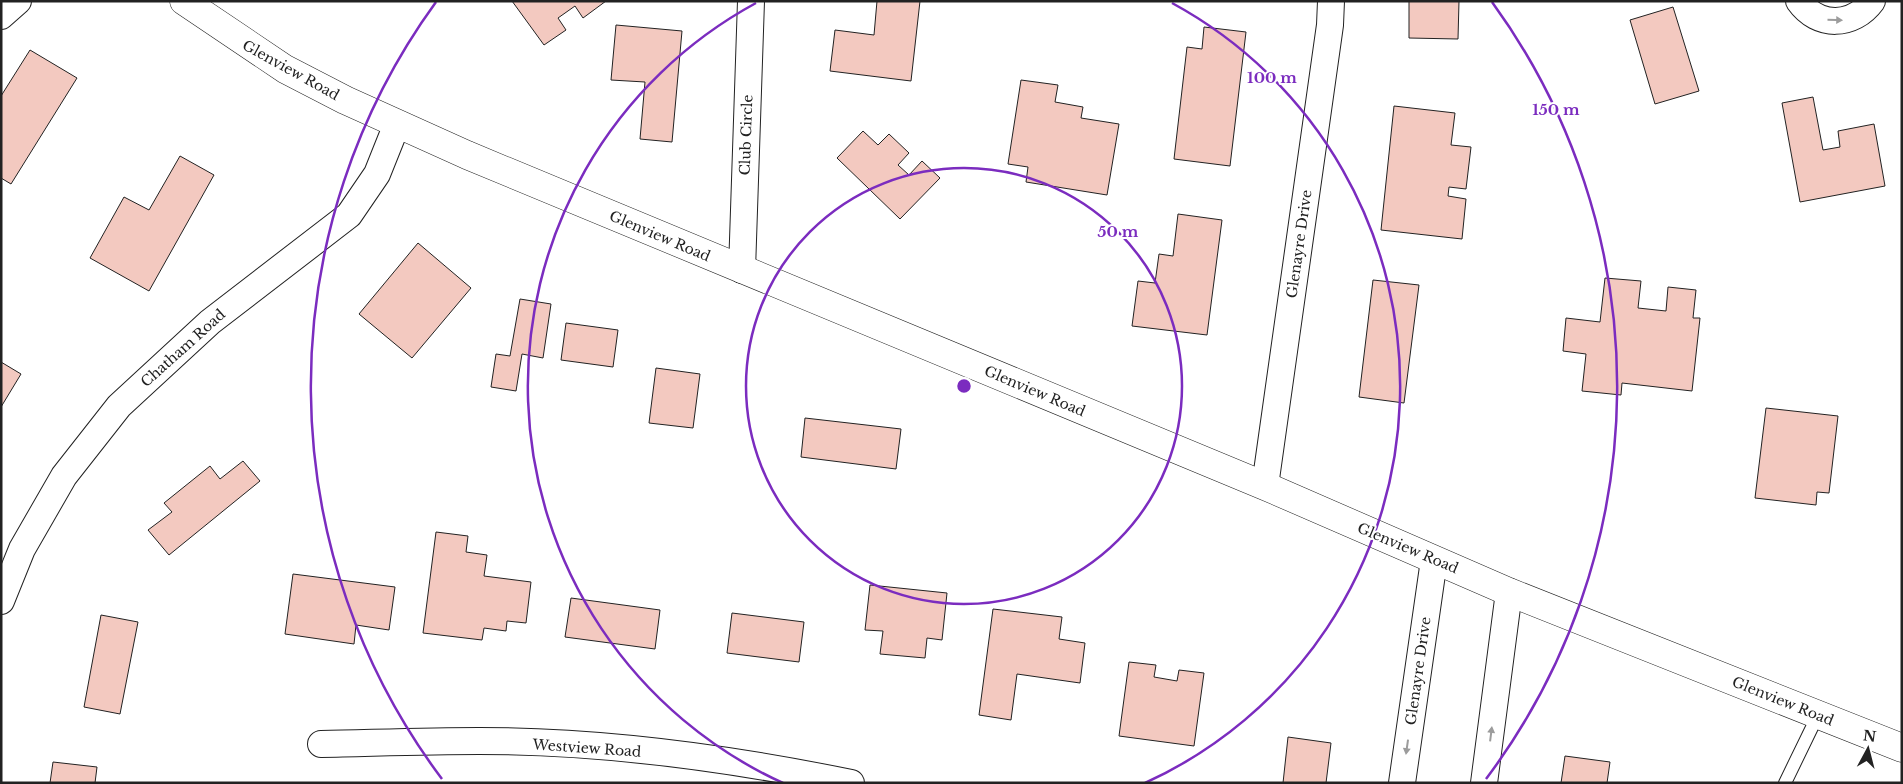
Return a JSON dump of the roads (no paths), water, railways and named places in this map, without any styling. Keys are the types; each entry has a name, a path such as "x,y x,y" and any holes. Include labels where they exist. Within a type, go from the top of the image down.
{"main road":[{"name":"Glenview Road","path":"184,1 285,69 397,124 742,270 1265,486 1509,592 1902,748"}],"street":[{"path":"1,16 18,1"},
{"name":"Club Circle","path":"742,270 751,1"},
{"name":"Glenayre Drive","path":"1265,486 1330,25 1331,1"},
{"path":"1799,1 1805,9 1816,17 1834,22 1850,20 1864,11 1872,1"},
{"name":"Chatham Road","path":"1,601 22,549 64,476 119,406 210,322 349,215 377,174 397,124"},
{"name":"Glenayre Drive","path":"1402,783 1434,560"},
{"path":"1484,783 1509,592"},
{"name":"Westview Road","path":"320,744 481,741 599,747 722,760 788,777 851,783"}],"lane":[{"path":"1785,783 1818,715"}]}
